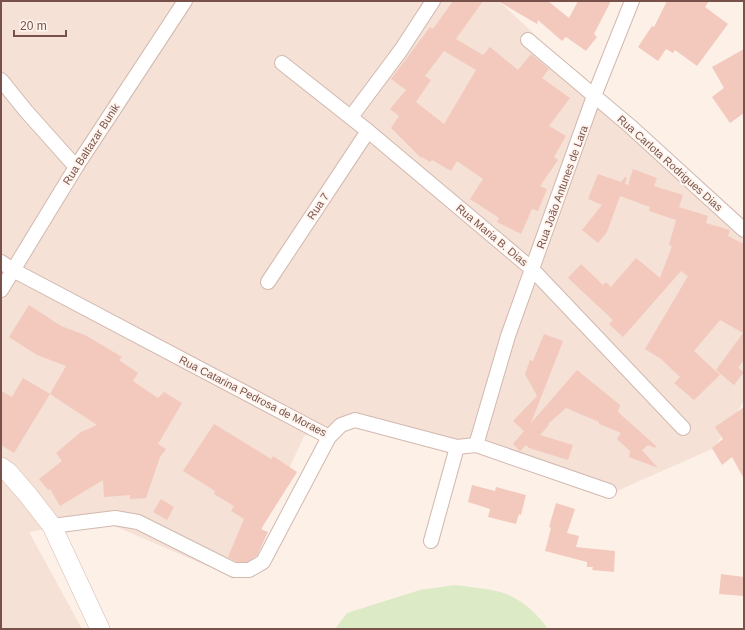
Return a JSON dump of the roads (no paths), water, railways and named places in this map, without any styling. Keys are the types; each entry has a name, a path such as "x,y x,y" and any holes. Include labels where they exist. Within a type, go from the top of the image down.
{"main road":[{"path":"1,467 8,472 28,495 52,526 100,629"}],"street":[{"name":"Rua Baltazar Bunik","path":"1,290 76,167 185,1"},
{"path":"351,117 401,50 433,1"},
{"name":"Rua João Antunes de Lara","path":"476,445 508,336 594,96 632,1"},
{"name":"Rua Carlota Rodrigues Dias","path":"528,40 630,126 744,230"},
{"name":"Rua Maria B. Dias","path":"282,63 368,131 532,270 683,428"},
{"path":"1,80 76,167"},
{"name":"Rua 7","path":"268,282 368,131"},
{"name":"Rua Catarina Pedrosa de Moraes","path":"1,262 13,270 329,437 341,425 355,420 457,447 476,445 609,491"},
{"path":"52,526 115,518 138,522 234,570 249,570 263,562 329,437"},
{"path":"431,541 457,447"}]}
